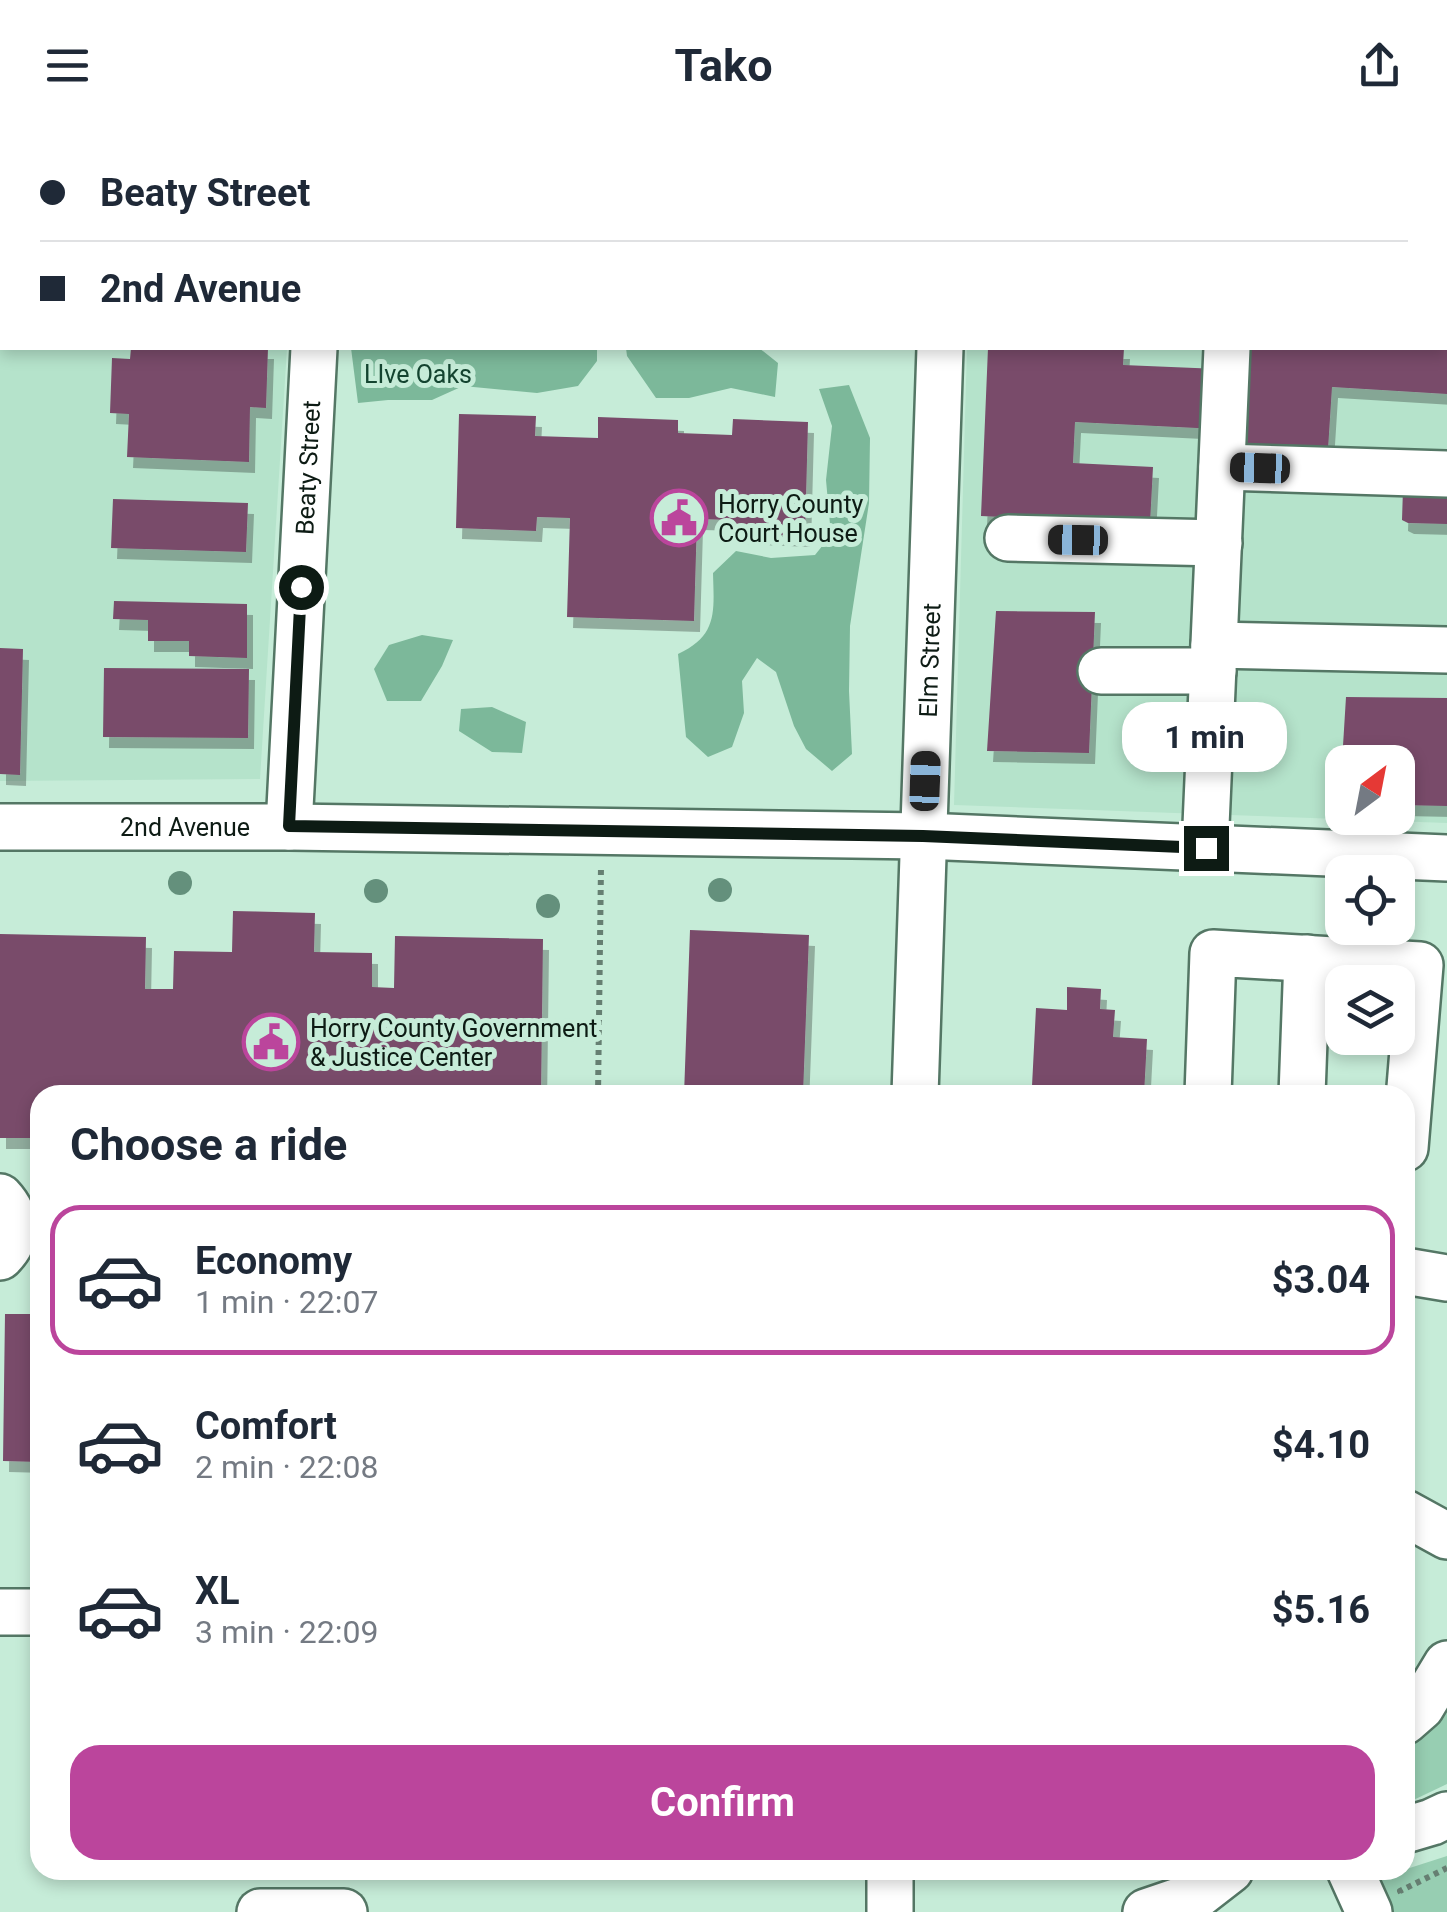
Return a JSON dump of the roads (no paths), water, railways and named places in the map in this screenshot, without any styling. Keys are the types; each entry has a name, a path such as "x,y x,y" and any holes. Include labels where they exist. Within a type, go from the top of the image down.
{"street":[{"name":"Beaty Street","path":"289,826 314,350"},
{"name":"Elm Street","path":"914,1085 940,350"},
{"path":"1206,848 1228,350"},
{"path":"1222,468 1447,474"},
{"path":"1008,538 1219,542"},
{"path":"1101,671 1214,658 1447,650"},
{"name":"2nd Avenue","path":"0,826 289,826 923,836 1447,858"},
{"path":"1208,1085 1213,953 1420,965 1410,1085"},
{"path":"1302,1085 1307,958"},
{"path":"0,1197 10,1208 14,1233 10,1246 0,1257"},
{"path":"1415,1273 1447,1278"},
{"path":"1415,1518 1447,1536"},
{"path":"0,1612 30,1612"},
{"path":"1415,1712 1447,1664"},
{"path":"1415,1827 1447,1815"},
{"path":"890,1880 890,1912"},
{"path":"1146,1912 1198,1894 1217,1880"},
{"path":"1360,1880 1386,1907"},
{"path":"260,1912 344,1912"}],"place":[{"name":"Horry County Court House","path":"679,518"},
{"name":"Horry County Government & Justice Center","path":"271,1042"}],"park label":[{"name":"LIve Oaks","path":"418,374"}]}
